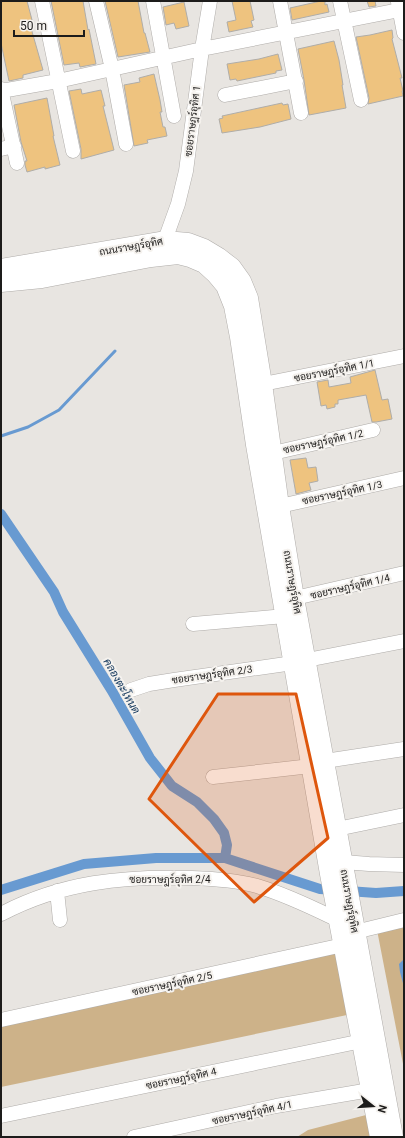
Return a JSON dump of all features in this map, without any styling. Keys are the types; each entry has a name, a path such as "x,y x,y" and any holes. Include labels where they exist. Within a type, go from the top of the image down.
{"main road":[{"name":"ถนนราษฎร์อุทิศ","path":"1,268 165,240 188,242 204,248 228,264 242,281 249,298 263,384 280,506 295,598 300,662 339,870"},
{"name":"ถนนราษฎร์อุทิศ","path":"1,283 42,279 151,258 178,255 204,264 225,286 233,306 236,322 255,445 285,616 300,662"},
{"name":"ถนนราษฎร์อุทิศ","path":"318,764 337,829 342,915 349,938 394,1137"},
{"name":"ถนนราษฎร์อุทิศ","path":"349,938 362,1041 379,1137"}],"street":[{"path":"42,1 73,151"},
{"path":"96,1 112,69 126,144"},
{"path":"153,1 174,116"},
{"name":"ซอยราษฎร์อุทิศ 1","path":"165,240 178,204 186,171 202,49 210,1"},
{"path":"280,1 301,113"},
{"path":"340,1 361,100"},
{"path":"17,163 7,148 1,91 58,81 202,49 344,21 400,6 404,33"},
{"path":"225,95 296,81"},
{"name":"ซอยราษฎร์อุทิศ 1/1","path":"263,384 404,356"},
{"name":"ซอยราษฎร์อุทิศ 1/2","path":"273,453 373,430"},
{"name":"ซอยราษฎร์อุทิศ 1/3","path":"280,506 404,478"},
{"name":"ซอยราษฎร์อุทิศ 1/4","path":"295,598 404,573"},
{"path":"193,624 285,616"},
{"name":"ซอยราษฎร์อุทิศ 2/3","path":"131,690 150,684 300,662 404,641"},
{"path":"213,777 318,764 404,749"},
{"path":"337,829 404,815"},
{"path":"339,870 404,865"},
{"name":"ซอยราษฎร์อุทิศ 2/4","path":"1,914 18,905 57,891 104,881 155,877 217,879 259,886 316,910 342,915"},
{"path":"57,891 60,920"},
{"name":"ซอยราษฎร์อุทิศ 2/5","path":"1,1020 349,938 404,920"},
{"name":"ซอยราษฎร์อุทิศ 4","path":"1,1116 362,1041"},
{"name":"ซอยราษฎร์อุทิศ 4/1","path":"134,1137 276,1106 370,1090"}],"highlighted area":[{"path":"218,694 296,694 328,838 254,902 149,799"}],"shaded area":[{"path":"404,925 404,1069 377,930"},
{"path":"335,950 347,1015 1,1087 1,1020"},
{"path":"366,1115 370,1137 297,1137 308,1130"}],"water":[{"path":"404,959 404,987 399,964"}],"building":[{"path":"1,1 27,1 32,20 30,21 31,28 43,70 23,75 23,78 9,81 1,43"},
{"path":"51,1 83,1 96,64 80,67 79,63 64,65"},
{"path":"105,1 138,1 144,33 150,52 118,57"},
{"path":"232,1 250,1 254,20 251,21 253,27 229,32 227,22 236,20"},
{"path":"325,1 325,5 327,4 329,12 292,20 290,8"},
{"path":"367,1 375,1 376,6 369,7"},
{"path":"184,2 189,26 176,29 174,23 166,25 163,7"},
{"path":"392,30 392,39 402,78 400,78 403,96 368,104 369,98 356,37"},
{"path":"334,41 339,60 346,108 309,115 298,49"},
{"path":"278,54 282,70 276,71 276,73 237,81 236,79 230,80 227,64 259,59"},
{"path":"154,74 160,100 162,112 160,112 163,127 165,127 167,136 147,140 148,143 134,146 124,85 140,82 139,78"},
{"path":"81,89 82,94 101,90 105,106 103,106 114,150 81,159 81,149 69,91"},
{"path":"47,98 53,136 60,165 27,172 25,161 27,161 21,142 14,105"},
{"path":"282,103 283,105 288,104 291,119 260,127 222,133 219,119 223,118 222,116"},
{"path":"375,370 382,400 388,399 392,419 372,422 366,395 338,400 338,404 335,404 335,407 327,409 326,405 321,406 317,382 328,380 329,387 351,383 350,377"},
{"path":"306,458 308,468 316,467 318,481 309,483 311,490 296,494 290,460"}],"waterway":[{"path":"1,436 28,427 59,410 115,351"},
{"name":"คลองตะโหนด","path":"1,514 54,592 63,612 112,691 150,758 172,786 197,802 214,819 224,833 227,845 225,858"},
{"name":"คลองตะโหนด","path":"1,890 84,864 156,858 225,858 320,889 376,893 404,891"}]}
